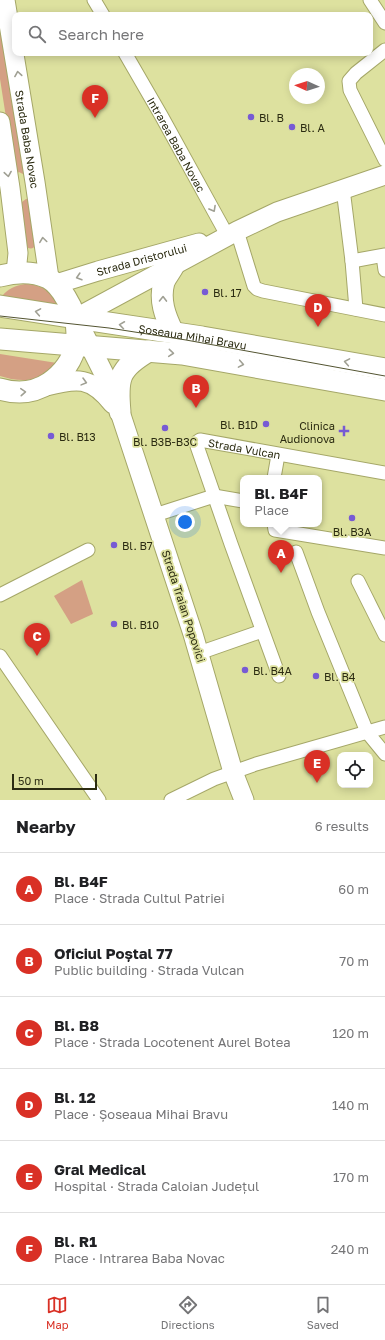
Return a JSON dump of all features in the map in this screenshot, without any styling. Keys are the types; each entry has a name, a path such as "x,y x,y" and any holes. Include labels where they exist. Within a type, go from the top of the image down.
{"main road":[{"path":"173,332 163,308 162,297 164,282 174,265"},
{"path":"0,389 14,392 24,392 46,386 58,377 69,365 73,356 83,346 77,331 76,318 72,306 52,281 38,275 8,274"},
{"name":"Șoseaua Mihai Bravu","path":"0,306 173,332 385,369"},
{"name":"Șoseaua Mihai Bravu","path":"0,339 182,354 385,390"},
{"path":"120,412 118,393 120,381 125,368 134,360 149,352"}],"street":[{"name":"Strada Baba Novac","path":"5,0 12,42"},
{"path":"94,0 101,12"},
{"path":"370,0 385,23"},
{"path":"385,50 356,73 349,81 350,90 385,160"},
{"name":"Strada Baba Novac","path":"14,56 52,281"},
{"name":"Intrarea Baba Novac","path":"127,56 232,233 254,286 257,289 356,310"},
{"path":"0,122 18,254 8,274"},
{"name":"Strada Dristorului","path":"76,318 232,233 277,212 385,175"},
{"path":"343,189 352,261 356,310 385,315"},
{"name":"Strada Dristorului","path":"52,281 98,271 232,233"},
{"path":"352,261 384,256 385,270"},
{"name":"Strada Traian Popovici","path":"83,346 111,388 120,412 199,653 233,772 244,800"},
{"name":"Strada Traian Popovici","path":"46,386 64,381 76,380 86,382 96,386 120,412"},
{"name":"Strada Vulcan","path":"275,475 278,455 200,440 197,442 197,446 214,496 279,676"},
{"path":"278,455 385,473"},
{"path":"154,515 214,496 240,500"},
{"path":"274,527 275,530 385,548"},
{"path":"0,595 88,550"},
{"path":"296,552 318,612 368,732 385,754"},
{"path":"358,581 385,635"},
{"path":"199,653 262,631"},
{"path":"0,656 99,800"},
{"path":"171,800 214,779 256,764 385,727"}],"shaded area":[{"path":"0,13 25,175 19,172 15,175 0,79"},
{"path":"28,199 36,245 34,248 28,248 24,233 22,202"},
{"path":"25,284 38,286 46,290 60,308 2,296 12,288"},
{"path":"0,354 57,363 43,376 18,380 0,376"},
{"path":"82,580 93,614 71,624 54,596"}],"tram line":[{"path":"0,316 109,328 186,340 385,376"}],"place":[{"name":"Bl. B","path":"251,117"},
{"name":"Bl. R1","path":"95,118"},
{"name":"Bl. A","path":"292,127"},
{"name":"Bl. 17","path":"205,292"},
{"name":"Bl. 12","path":"318,327"},
{"name":"Oficiul Poștal 77","path":"196,408"},
{"name":"Bl. B1D","path":"266,424"},
{"name":"Bl. B3B-B3C","path":"165,428"},
{"name":"Clinica Audionova","path":"344,431"},
{"name":"Bl. B13","path":"51,436"},
{"name":"Bl. B3A","path":"352,518"},
{"name":"Bl. B7","path":"114,545"},
{"name":"Bl. B4F","path":"281,573"},
{"name":"Bl. B10","path":"114,624"},
{"name":"Bl. B8","path":"37,656"},
{"name":"Bl. B4A","path":"245,670"},
{"name":"Bl. B4","path":"316,676"},
{"name":"Gral Medical","path":"317,783"}]}
